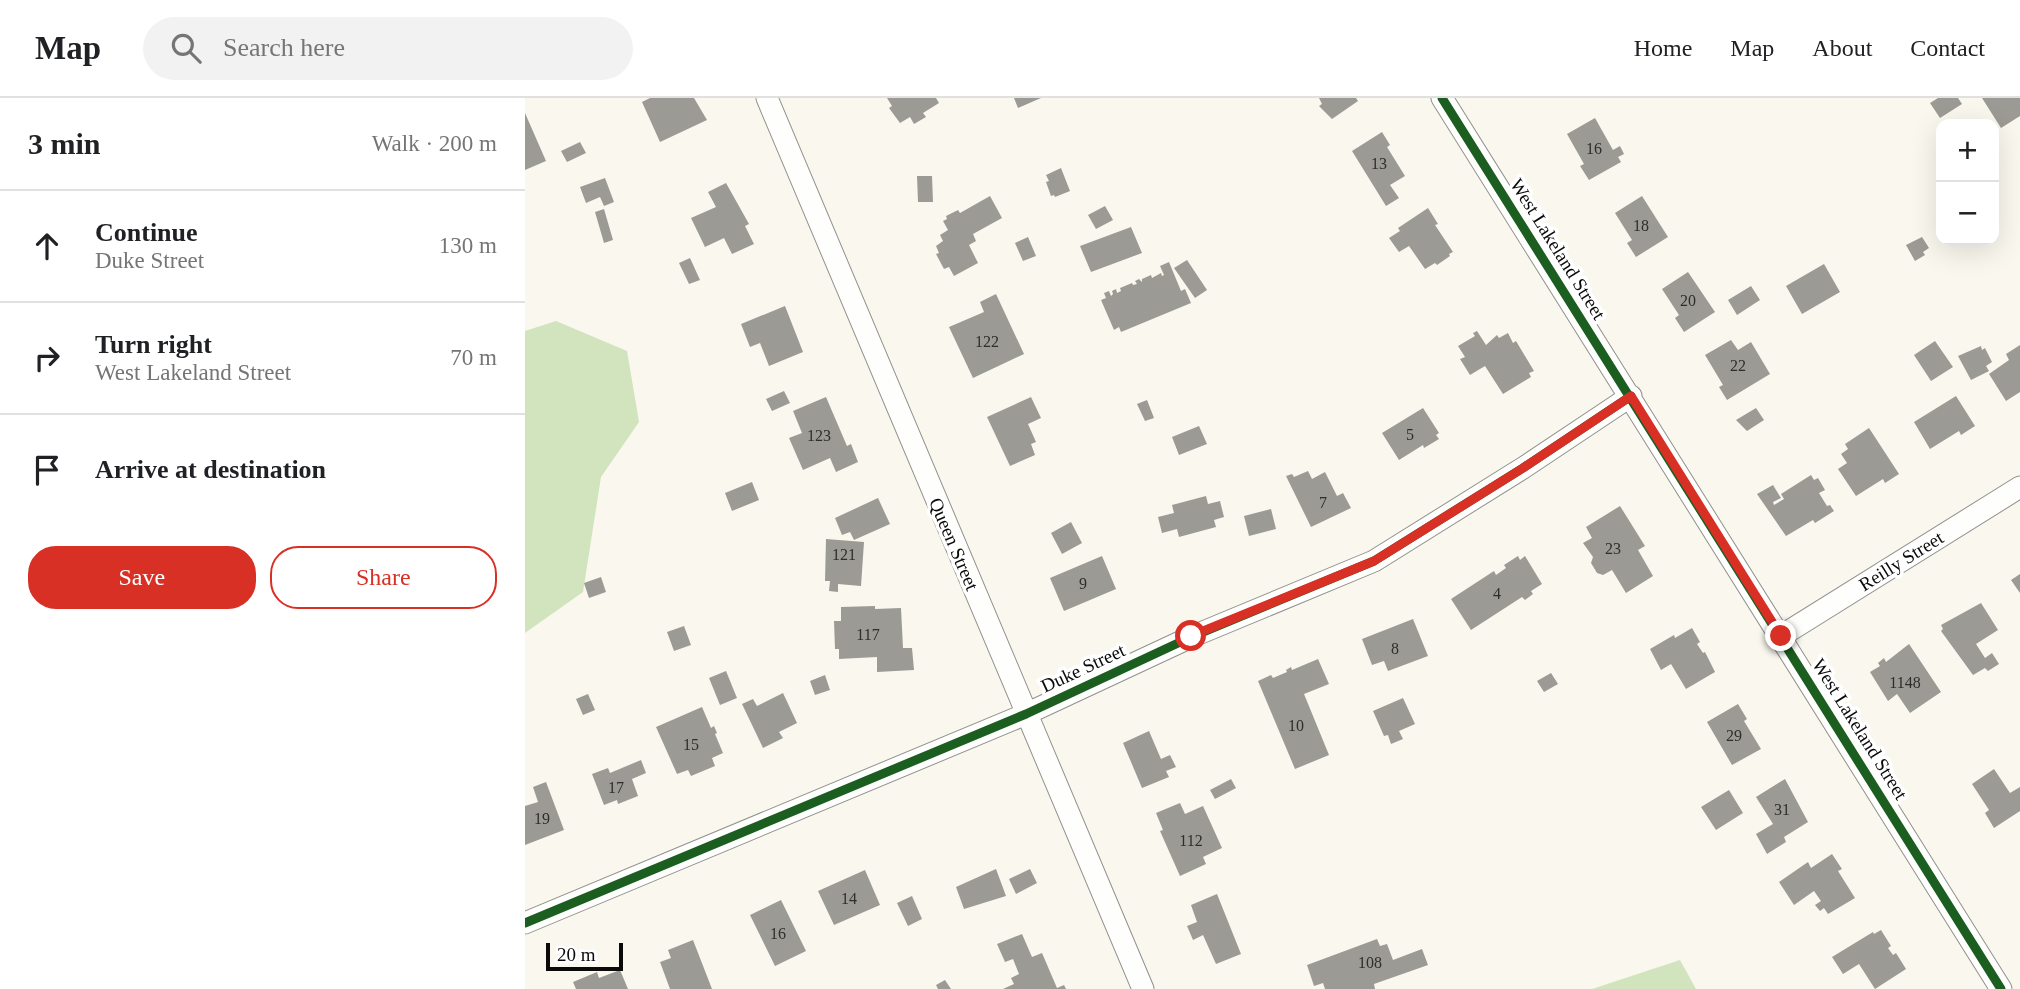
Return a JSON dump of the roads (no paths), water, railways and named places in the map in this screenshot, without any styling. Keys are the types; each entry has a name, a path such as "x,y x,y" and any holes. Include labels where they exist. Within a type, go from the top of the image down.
{"street":[{"name":"Queen Street","path":"767,98 1143,989"},
{"name":"West Lakeland Street","path":"1442,98 2001,989"},
{"name":"Duke Street","path":"525,923 1026,714 1191,636 1374,561 1523,468 1631,396"},
{"name":"Reilly Street","path":"1781,636 2020,487"}]}
